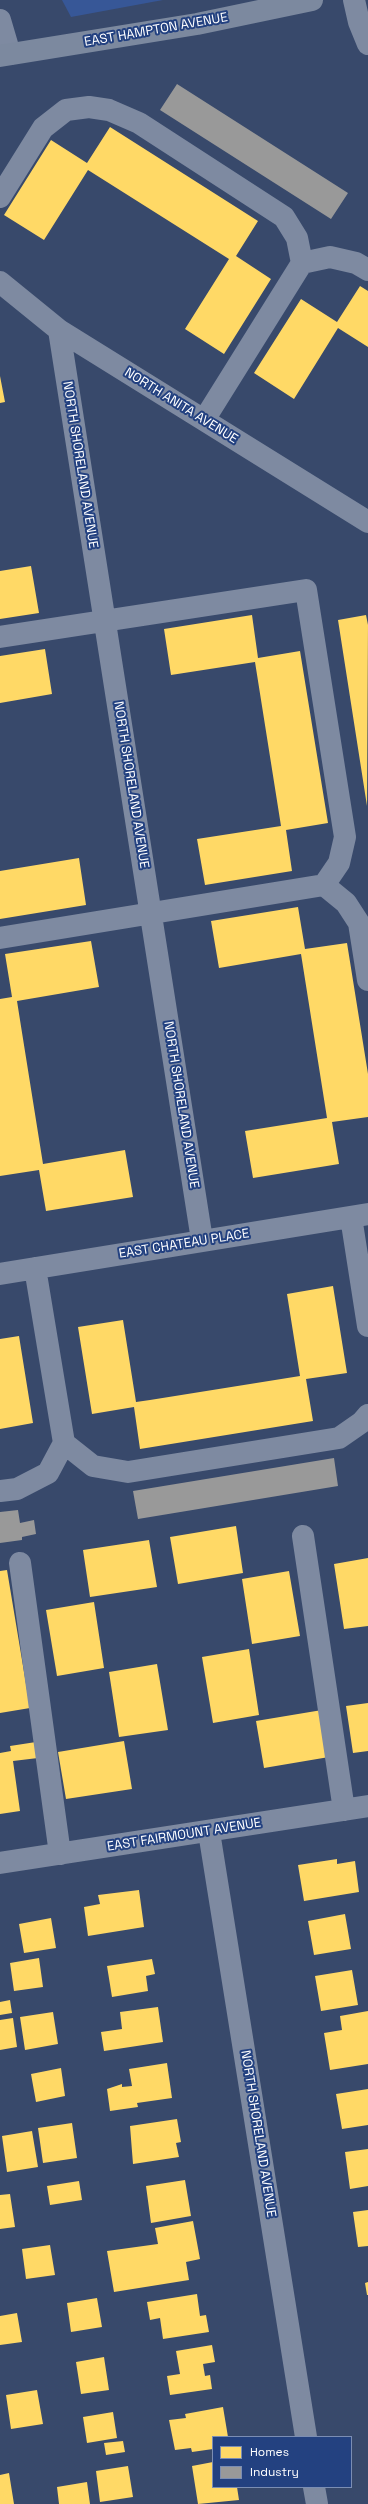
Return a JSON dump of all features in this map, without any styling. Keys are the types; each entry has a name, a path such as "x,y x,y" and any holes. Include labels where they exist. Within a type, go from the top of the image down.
{"main road":[{"name":"EAST HAMPTON AVENUE","path":"5,55 197,24 312,0"}],"street":[{"path":"354,0 359,22 368,44"},
{"path":"0,20 5,55"},
{"path":"0,197 43,128 66,110 90,107 109,110 139,123 284,217 297,238 302,262 204,420"},
{"path":"302,262 330,257 356,262 368,270"},
{"name":"NORTH ANITA AVENUE","path":"0,282 59,330 368,522"},
{"name":"NORTH SHORELAND AVENUE","path":"59,330 202,1240"},
{"path":"0,637 306,590 345,837 339,863 324,885 150,912 0,938"},
{"path":"324,885 346,903 359,923 368,980"},
{"path":"360,1216 368,1326"},
{"name":"EAST CHATEAU PLACE","path":"0,1274 202,1240 360,1216"},
{"path":"0,1491 17,1489 48,1473 64,1443 35,1268"},
{"path":"64,1443 93,1466 128,1472 340,1438 368,1415"},
{"path":"303,1536 344,1810"},
{"path":"20,1563 60,1854"},
{"name":"EAST FAIRMOUNT AVENUE","path":"0,1863 209,1832 368,1806"},
{"name":"NORTH SHORELAND AVENUE","path":"209,1832 306,2436"},
{"path":"314,2488 317,2504"}],"shaded area":[{"path":"62,0 163,0 71,17"}],"building: Homes":[{"path":"110,127 258,221 236,256 271,279 224,354 185,329 229,259 88,170 44,240 4,215 51,140 87,163"},
{"path":"360,286 368,291 368,347 338,328 294,399 254,373 301,299 337,322"},
{"path":"0,376 5,402 0,403"},
{"path":"31,566 39,613 0,619 0,571"},
{"path":"252,615 258,658 300,651 328,823 286,830 292,871 205,885 197,839 281,826 255,662 171,675 164,629"},
{"path":"366,615 368,625 367,806 338,620"},
{"path":"45,649 52,694 0,703 0,656"},
{"path":"79,858 86,905 0,919 0,871"},
{"path":"298,907 305,949 347,943 368,1074 368,1117 332,1122 339,1164 253,1178 245,1131 327,1118 301,954 219,968 211,921"},
{"path":"91,941 99,987 17,1001 43,1164 125,1150 133,1197 46,1211 39,1170 0,1176 0,999 12,997 5,954"},
{"path":"333,1286 347,1373 306,1379 313,1421 140,1449 134,1407 92,1414 78,1327 123,1320 136,1402 300,1376 287,1294"},
{"path":"19,1336 33,1423 0,1429 0,1339"},
{"path":"236,1526 243,1573 178,1584 170,1537"},
{"path":"149,1540 157,1587 90,1597 83,1550"},
{"path":"368,1558 368,1626 344,1629 334,1564"},
{"path":"7,1570 30,1708 0,1713 0,1571"},
{"path":"289,1571 300,1636 252,1644 242,1579"},
{"path":"94,1602 104,1668 57,1676 46,1610"},
{"path":"249,1649 259,1715 213,1723 202,1657"},
{"path":"157,1664 168,1730 119,1737 109,1672"},
{"path":"368,1703 368,1751 353,1753 346,1706"},
{"path":"322,1710 329,1757 264,1768 256,1721"},
{"path":"124,1741 132,1789 66,1799 58,1752"},
{"path":"36,1742 38,1758 13,1761 20,1811 0,1814 0,1753 11,1751 10,1746"},
{"path":"337,1859 337,1864 355,1861 359,1892 304,1901 298,1865"},
{"path":"139,1890 144,1927 88,1936 84,1907 100,1904 98,1895"},
{"path":"345,1914 351,1949 314,1955 308,1921"},
{"path":"51,1918 56,1948 24,1953 19,1924"},
{"path":"39,1958 43,1987 14,1991 10,1963"},
{"path":"152,1959 155,1974 146,1976 148,1991 112,1997 107,1966"},
{"path":"352,1970 358,2005 321,2011 315,1976"},
{"path":"10,2000 12,2013 0,2015 0,2002"},
{"path":"158,2007 163,2042 104,2051 101,2032 122,2029 120,2012"},
{"path":"368,2011 368,2064 330,2070 324,2033 342,2030 340,2016"},
{"path":"53,2012 58,2044 25,2050 20,2017"},
{"path":"13,2018 17,2047 0,2050 0,2020"},
{"path":"167,2063 172,2098 137,2103 138,2107 110,2111 107,2089 122,2084 122,2087 132,2086 129,2069"},
{"path":"61,2068 65,2096 36,2102 31,2074"},
{"path":"368,2089 368,2125 342,2129 336,2094"},
{"path":"177,2119 181,2142 176,2143 179,2157 133,2164 130,2126"},
{"path":"72,2123 77,2158 43,2163 38,2128"},
{"path":"32,2131 38,2167 7,2172 2,2136"},
{"path":"368,2149 368,2186 350,2189 345,2152"},
{"path":"185,2180 191,2216 151,2223 146,2186"},
{"path":"79,2181 82,2200 50,2205 47,2186"},
{"path":"10,2194 15,2227 0,2229 0,2195"},
{"path":"368,2210 368,2246 358,2247 353,2212"},
{"path":"193,2221 200,2259 186,2262 189,2280 114,2292 107,2251 158,2244 155,2228"},
{"path":"50,2245 55,2275 26,2279 22,2249"},
{"path":"368,2282 368,2295 367,2295 365,2283"},
{"path":"197,2294 200,2316 206,2315 209,2332 163,2339 160,2318 150,2320 147,2302"},
{"path":"97,2298 102,2327 71,2332 67,2303"},
{"path":"17,2313 22,2342 0,2345 0,2316"},
{"path":"212,2345 215,2362 203,2364 205,2376 210,2375 212,2389 170,2395 167,2376 180,2374 176,2351"},
{"path":"104,2357 109,2390 81,2394 76,2362"},
{"path":"37,2390 43,2424 11,2429 6,2395"},
{"path":"223,2407 228,2436 212,2436 212,2449 192,2452 191,2448 175,2450 169,2420 186,2418 185,2414"},
{"path":"113,2412 117,2438 87,2443 83,2417"},
{"path":"123,2441 125,2452 106,2455 104,2443"},
{"path":"212,2462 212,2488 237,2488 239,2500 198,2504 192,2466"},
{"path":"128,2466 133,2497 100,2502 96,2471"},
{"path":"9,2473 14,2504 0,2504 0,2475"},
{"path":"87,2482 90,2504 59,2504 57,2487"}],"building: Industry":[{"path":"177,84 348,193 331,219 160,110"},
{"path":"334,1458 338,1486 138,1519 133,1491"},
{"path":"18,1510 20,1523 34,1520 36,1534 22,1537 22,1540 0,1543 0,1512"}]}
